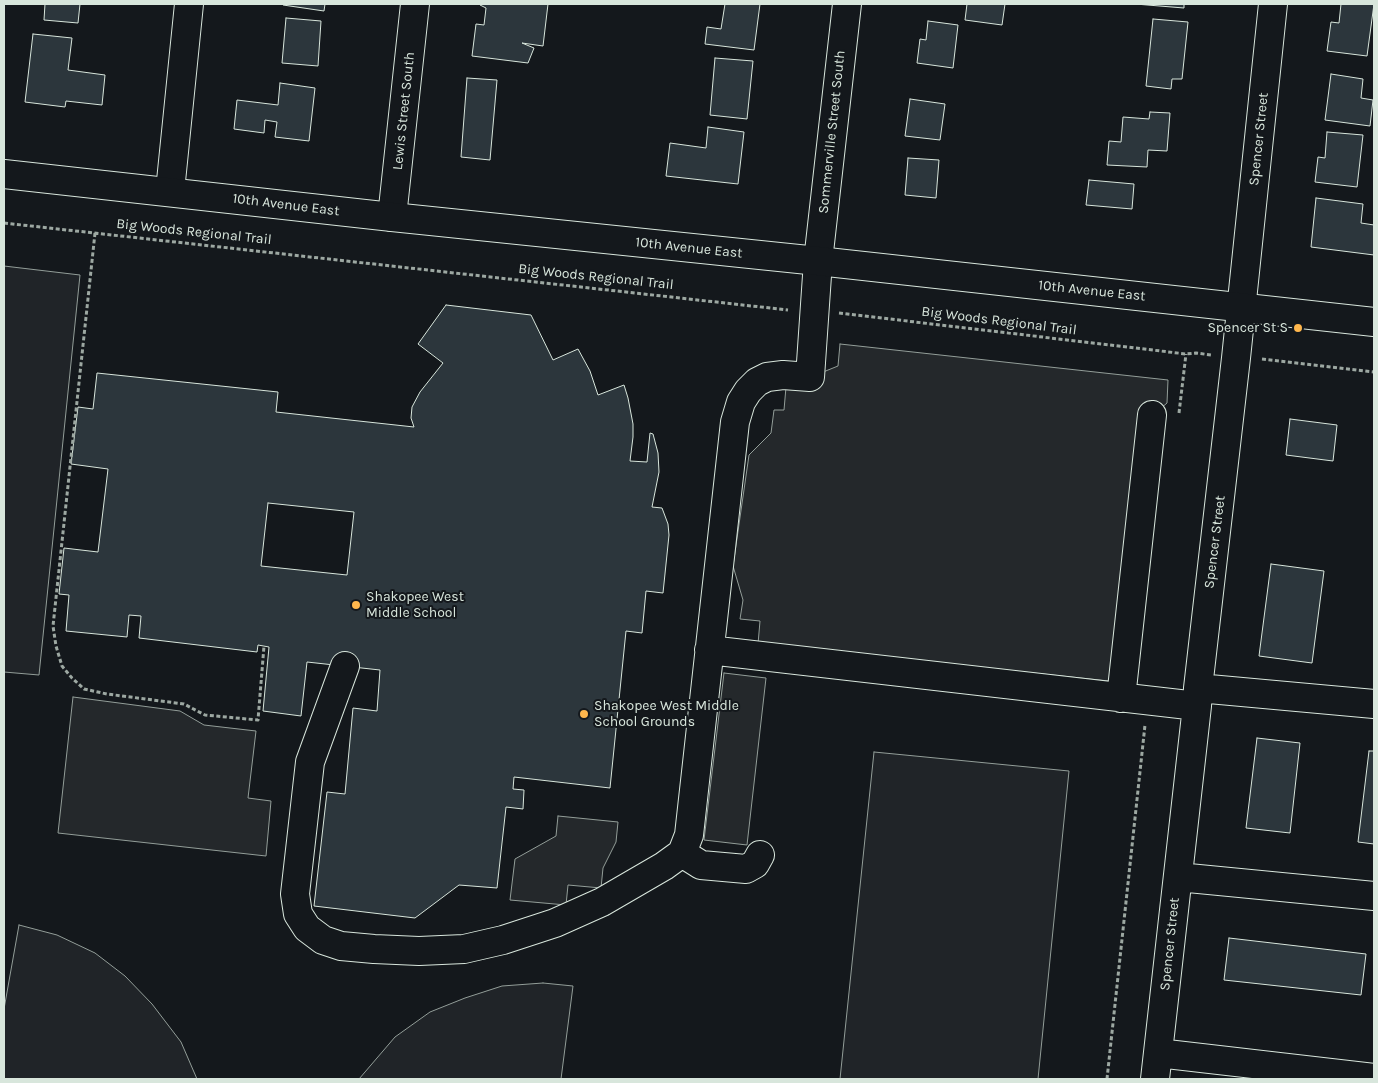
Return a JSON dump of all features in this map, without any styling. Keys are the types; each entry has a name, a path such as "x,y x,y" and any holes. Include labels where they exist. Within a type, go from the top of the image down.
{"street":[{"path":"170,191 189,4"},
{"name":"Lewis Street South","path":"392,217 415,4"},
{"name":"Sommerville Street South","path":"709,650 735,422 741,402 757,382 767,377 783,374 810,377 818,261 847,4"},
{"name":"Spencer Street","path":"1157,1066 1242,308 1273,4"},
{"name":"10th Avenue East","path":"4,174 1374,322"},
{"path":"1121,698 1152,415"},
{"path":"345,666 310,762 295,894 298,914 307,928 323,940 341,946 419,951 464,949 495,942 555,923 602,902 664,866 682,853 689,835 709,650 1121,698 1198,697 1374,704"},
{"path":"682,853 701,865 746,869 755,864 760,855"},
{"path":"1178,877 1374,896"},
{"path":"1157,1066 1374,1078"}],"path":[{"name":"Big Woods Regional Trail","path":"4,223 815,312 849,314 1186,354 1196,353 1261,359 1374,372"},
{"path":"95,233 53,626 62,666 84,689 106,694 184,704 205,714 258,720 264,646"}],"shaded area":[{"path":"4,266 80,275 39,675 4,672"},
{"path":"840,344 1168,380 1167,403 1137,429 1109,681 758,644 760,621 740,619 743,600 733,566 749,455 771,433 774,410 784,410 786,387 838,366"},
{"path":"724,673 766,678 747,845 704,840"},
{"path":"73,697 180,711 204,725 256,731 248,798 271,801 266,856 58,833"},
{"path":"874,752 1069,771 1038,1079 840,1079"},
{"path":"558,816 618,822 616,842 603,868 601,888 568,885 566,905 510,900 515,859 556,836"},
{"path":"19,925 57,935 95,953 125,976 152,1004 181,1042 197,1079 4,1079 4,1009"},
{"path":"543,983 573,986 561,1079 359,1079 395,1037 430,1012 502,986"}],"building":[{"path":"45,4 80,4 78,23 44,20"},
{"path":"284,4 325,4 324,11"},
{"path":"481,4 548,4 543,46 522,43 534,48 528,63 472,56 476,24 484,25 486,8"},
{"path":"725,4 760,4 754,50 705,44 707,27 721,29"},
{"path":"967,4 1005,4 1002,25 965,20"},
{"path":"1135,4 1184,4 1184,8"},
{"path":"1341,4 1374,4 1367,56 1327,51 1331,22 1339,23"},
{"path":"286,18 321,21 318,66 282,63"},
{"path":"1153,19 1188,22 1182,79 1172,79 1171,89 1146,86"},
{"path":"928,21 958,25 953,68 917,63 920,39 926,40"},
{"path":"33,34 72,38 68,70 105,75 102,105 66,101 65,107 25,102"},
{"path":"715,58 753,61 747,119 710,115"},
{"path":"1331,74 1363,79 1361,98 1373,100 1370,126 1325,120"},
{"path":"467,78 497,80 490,160 461,157"},
{"path":"280,83 315,88 309,141 275,137 277,122 265,120 264,133 234,129 237,100 278,105"},
{"path":"910,99 945,104 940,140 905,136"},
{"path":"1150,112 1170,113 1167,151 1148,150 1147,167 1107,165 1109,141 1121,142 1123,117 1149,119"},
{"path":"708,127 744,132 738,184 666,176 670,143 706,148"},
{"path":"1327,132 1363,135 1357,187 1315,182 1318,157 1325,158"},
{"path":"908,158 939,160 936,198 905,195"},
{"path":"1089,180 1134,184 1132,209 1086,205"},
{"path":"1316,198 1363,204 1361,223 1374,225 1374,255 1311,247"},
{"name":"Shakopee West Middle School","path":"446,305 531,315 553,360 578,349 590,371 598,395 624,385 633,424 630,461 647,462 650,433 653,434 658,453 659,472 652,507 662,508 668,524 669,535 663,593 646,591 642,633 626,631 610,788 514,777 513,789 524,790 523,809 506,807 497,888 459,885 415,918 314,906 327,792 345,794 353,708 377,711 380,670 307,662 301,716 263,711 269,647 258,645 257,652 139,638 141,616 129,615 127,637 66,631 69,595 59,594 64,548 98,552 108,469 71,464 78,407 93,409 97,373 278,392 276,412 414,427 411,418 412,407 420,392 443,363 418,344","holes":["268,503 354,512 347,575 261,566"]},
{"path":"1290,419 1337,425 1333,461 1286,455"},
{"path":"1271,564 1324,571 1312,663 1259,656"},
{"path":"1257,738 1300,743 1290,833 1246,828"},
{"path":"1369,751 1374,751 1374,844 1358,842"},
{"path":"1229,938 1366,954 1361,995 1224,980"}],"place":[{"name":"Spencer St S","path":"1298,328"},
{"name":"Shakopee West Middle School","path":"356,605"},
{"name":"Shakopee West Middle School Grounds","path":"584,714"}]}
